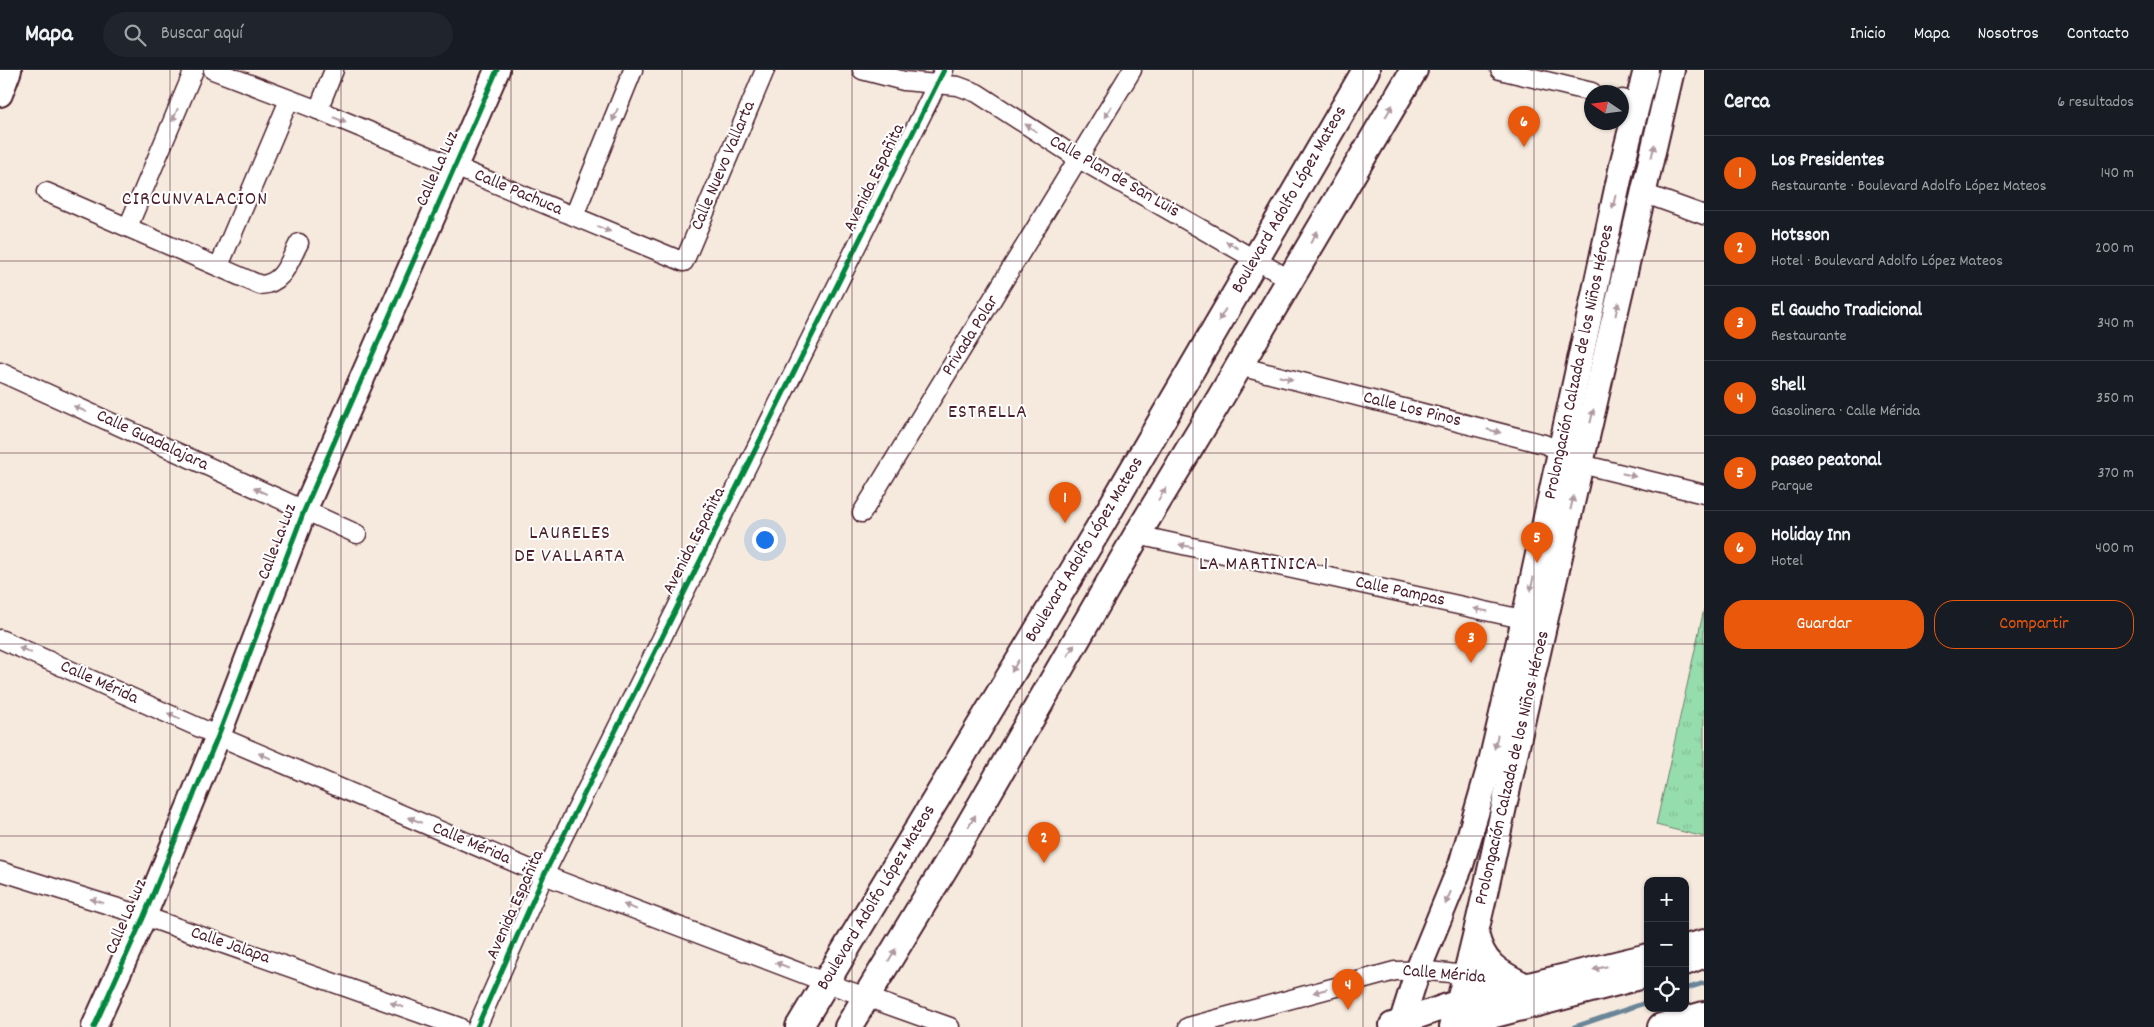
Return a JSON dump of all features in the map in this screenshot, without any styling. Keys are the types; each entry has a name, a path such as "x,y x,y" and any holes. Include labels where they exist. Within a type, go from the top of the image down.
{"main road":[{"name":"Boulevard Adolfo López Mateos","path":"799,1027 1102,523 1366,70"},
{"name":"Boulevard Adolfo López Mateos","path":"848,1027 947,864 1137,535 1414,70"},
{"path":"911,841 947,864"},
{"path":"1689,960 1704,954"},
{"path":"1689,973 1704,970"},
{"path":"1456,1016 1499,1013 1644,975"},
{"path":"1481,1027 1644,985"},
{"path":"1661,1027 1704,1015"}],"street":[{"path":"128,227 194,70"},
{"name":"Calle Pachuca","path":"213,70 318,110 684,262"},
{"path":"318,110 334,70"},
{"name":"Calle La Luz","path":"94,1027 144,916 218,736 304,511 497,70"},
{"path":"574,216 633,70"},
{"name":"Calle Nuevo Vallarta","path":"684,262 765,70"},
{"name":"Calle Plan de San Luis","path":"862,70 904,80 940,77 978,93 1079,159 1289,279"},
{"name":"Privada Polar","path":"862,513 1132,70"},
{"path":"1500,70 1584,90"},
{"name":"Prolongación Calzada de los Niños Héroes","path":"1456,1016 1476,933 1535,622 1561,451 1623,161 1630,101 1646,70"},
{"name":"Prolongación Calzada de los Niños Héroes","path":"1397,1025 1461,865 1581,464 1672,70"},
{"name":"Avenida Españita","path":"477,1027 544,875 940,77"},
{"path":"219,266 289,100"},
{"path":"46,192 219,266 252,283 269,284 281,278 299,243"},
{"path":"1643,193 1704,215"},
{"name":"Calle Los Pinos","path":"1238,366 1544,444 1561,451 1581,464 1704,494"},
{"name":"Calle Guadalajara","path":"0,372 357,534"},
{"name":"Calle Pampas","path":"1137,535 1535,622"},
{"name":"Calle Mérida","path":"0,639 218,736 544,875 950,1027"},
{"name":"Calle Jalapa","path":"0,871 144,916 459,1027"},
{"path":"1476,933 1479,948 1491,965 1526,986"},
{"path":"1689,946 1704,942"},
{"path":"1397,1025 1456,1016 1526,986 1644,957"},
{"name":"Calle Mérida","path":"1188,1027 1395,971 1418,970 1466,974 1526,986"}],"green space":[{"path":"1704,609 1704,837 1656,825"}],"waterway":[{"path":"1689,988 1704,983"},
{"path":"1574,1027 1644,1003"}],"cycle path":[{"path":"94,1027 144,916 218,736 304,511 497,70"},
{"path":"477,1027 544,875 944,70"}],"place":[{"name":"Holiday Inn","path":"1524,147"},
{"name":"Los Presidentes","path":"1065,523"},
{"name":"paseo peatonal","path":"1537,563"},
{"name":"El Gaucho Tradicional","path":"1471,663"},
{"name":"Hotsson","path":"1044,863"},
{"name":"Shell","path":"1348,1010"}],"district":[{"name":"CIRCUNVALACION","path":"195,200"},
{"name":"ESTRELLA","path":"988,413"},
{"name":"LAURELES DE VALLARTA","path":"570,546"},
{"name":"LA MARTINICA 1","path":"1264,565"}]}
